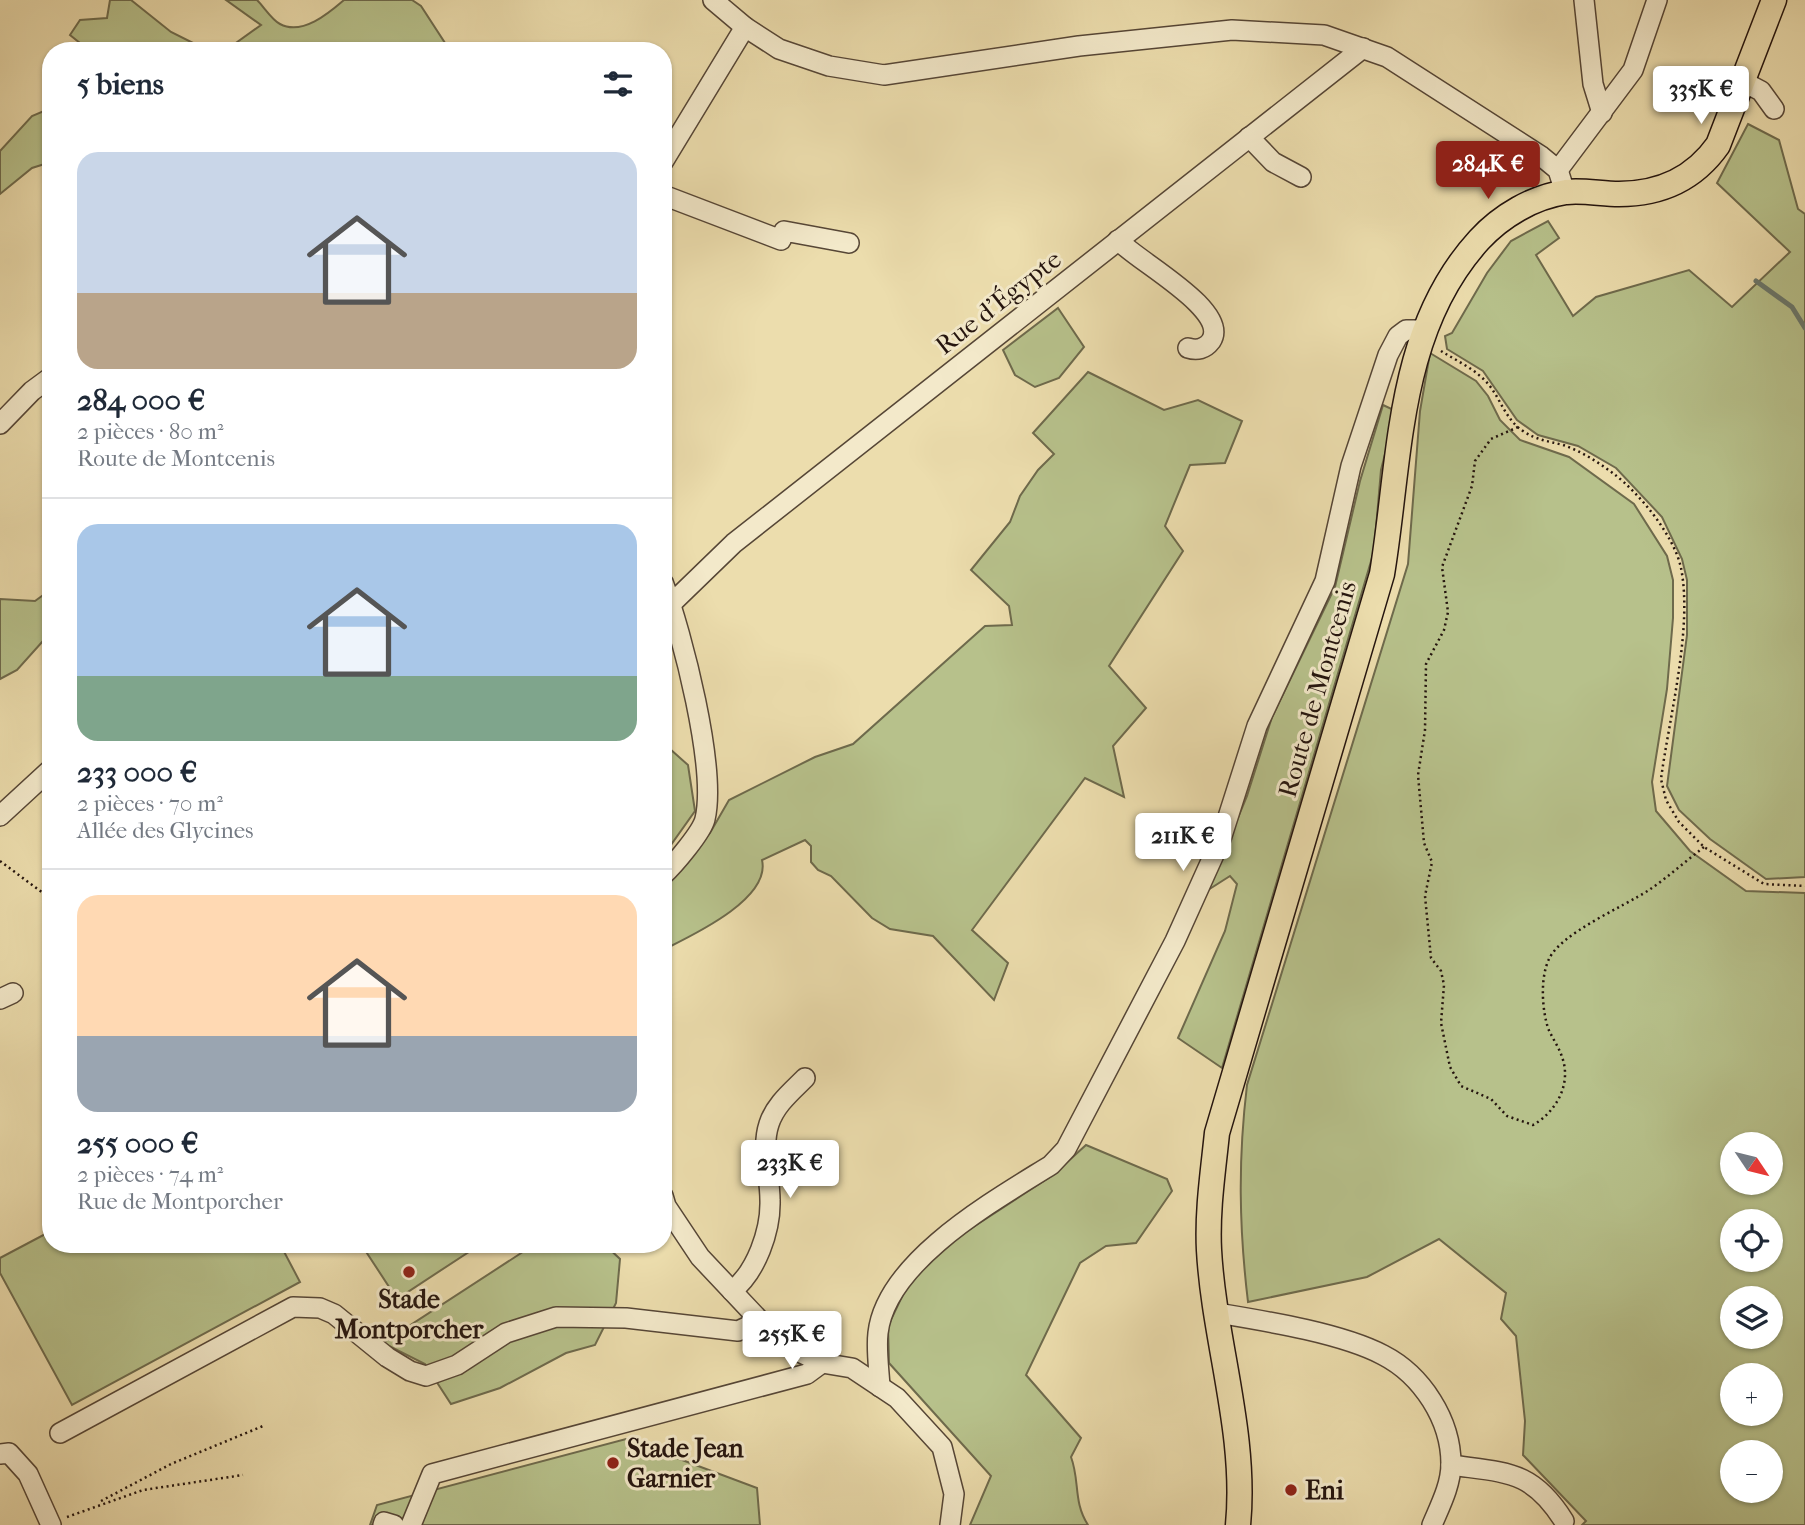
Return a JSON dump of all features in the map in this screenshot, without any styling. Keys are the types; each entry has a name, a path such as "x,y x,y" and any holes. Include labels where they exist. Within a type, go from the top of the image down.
{"main road":[{"name":"Route de Montcenis","path":"1238,1525 1240,1503 1234,1423 1209,1250 1210,1198 1217,1133 1382,574 1395,498 1398,435 1411,371 1432,337 1438,299 1462,259 1489,229 1566,185 1650,192 1674,184 1706,161 1718,145 1774,0"}],"street":[{"path":"713,0 738,14 779,49 829,66 884,75 1079,46 1232,30 1324,35 1387,57 1566,185 1602,114 1633,70 1657,0"},
{"path":"1584,0 1593,84 1602,114"},
{"path":"672,144 738,14"},
{"name":"Rue d'Égypte","path":"672,603 734,543 1363,48"},
{"path":"1742,82 1761,91 1774,109"},
{"path":"1249,137 1273,162 1301,177"},
{"path":"672,198 780,240 784,231 849,243"},
{"path":"1118,240 1128,252 1168,278 1211,318 1215,328 1209,344 1195,350 1188,348"},
{"path":"880,1387 878,1331 900,1281 928,1248 1051,1165 1066,1149 1156,977 1221,839 1257,726 1325,581 1351,466 1388,355 1398,336 1406,330 1432,337"},
{"path":"0,424 42,385"},
{"path":"672,608 697,719 709,791 704,822 672,863"},
{"path":"0,816 42,777"},
{"path":"732,1291 746,1280 751,1271 767,1222 770,1202 766,1143 768,1126 781,1102 805,1078"},
{"path":"672,1215 700,1257 781,1343 822,1363 852,1368 897,1398 942,1447 954,1494 950,1525"},
{"path":"60,1433 293,1307 320,1308 334,1314 387,1357 410,1371 426,1376 457,1366 506,1334 556,1317 626,1318 738,1331 759,1321"},
{"path":"1217,1313 1340,1340 1382,1354 1406,1369 1432,1399 1447,1432 1451,1465 1444,1496 1432,1525"},
{"path":"411,1525 432,1475 807,1374 822,1363"},
{"path":"0,1454 9,1453 28,1474 51,1525"},
{"path":"1451,1465 1526,1479 1550,1499 1564,1521"},
{"path":"383,1525 384,1522 394,1525"}],"path":[{"path":"1432,337 1441,351 1489,384 1510,421 1538,440 1564,446 1589,457 1636,492 1672,543 1681,566 1682,636 1661,779 1666,800 1672,811 1704,847 1764,884 1805,886"},
{"path":"1518,427 1491,439 1475,461 1472,486 1442,567 1448,612 1444,630 1426,664 1424,680 1425,730 1418,775 1424,843 1432,862 1425,896 1428,933 1431,958 1441,971 1444,985 1441,1023 1450,1068 1461,1086 1491,1099 1507,1116 1533,1125 1546,1117 1556,1104 1566,1079 1563,1059 1548,1028 1543,995 1548,960 1560,943 1576,931 1607,916 1651,888 1704,847"},
{"path":"0,861 42,892"},
{"path":"51,1525 171,1464 263,1426"},
{"path":"93,1506 142,1490 243,1475"}],"green space":[{"path":"110,0 131,0 171,32 191,42 79,42 70,35 80,20 107,18"},
{"path":"226,0 257,0 277,22 288,27 297,27 315,21 344,0 412,0 421,6 444,42 237,42 261,25"},
{"path":"42,112 42,165 32,168 0,194 0,151 32,116"},
{"path":"1748,124 1779,140 1798,209 1805,214 1805,877 1766,879 1710,839 1679,810 1667,786 1687,635 1687,580 1682,559 1662,517 1616,468 1578,446 1538,435 1517,420 1483,371 1447,349 1445,336 1452,333 1487,273 1511,241 1548,221 1559,238 1536,255 1573,316 1596,297 1689,270 1732,307 1790,252 1717,183"},
{"path":"1058,308 1084,347 1059,378 1035,387 1015,375 1003,350"},
{"path":"1430,353 1476,381 1488,396 1500,420 1520,440 1569,457 1634,504 1667,556 1673,580 1673,618 1667,689 1652,782 1656,811 1690,851 1746,891 1805,893 1805,1525 1582,1525 1586,1521 1523,1455 1525,1421 1516,1336 1501,1319 1506,1293 1439,1239 1367,1277 1248,1302 1241,1194 1247,1085 1408,564 1420,411"},
{"path":"1088,372 1164,410 1198,400 1242,421 1225,463 1190,465 1165,526 1183,551 1109,666 1146,708 1113,746 1124,797 1085,778 972,930 1008,963 994,1000 933,936 890,929 872,918 831,876 818,870 811,862 811,846 805,840 762,860 762,874 743,902 710,925 672,945 672,875 710,833 729,800 815,757 853,744 985,626 1012,625 1009,606 971,570 1010,522 1020,496 1038,470 1054,454 1033,433"},
{"path":"1383,405 1396,411 1381,470 1374,551 1222,1068 1178,1038 1225,931 1237,884 1230,876 1208,890 1247,796 1272,717 1335,587 1360,481"},
{"path":"42,596 42,642 17,670 0,679 0,599 35,601"},
{"path":"672,751 688,765 695,811 672,843"},
{"path":"1086,1145 1167,1179 1172,1191 1136,1243 1106,1246 1080,1263 1026,1375 1081,1438 1071,1457 1080,1508 1088,1525 970,1525 991,1476 889,1363 888,1326 907,1286 932,1254 1053,1175"},
{"path":"42,1236 42,1253 285,1253 300,1282 72,1405 0,1273 0,1258"},
{"name":"Stade Montporcher","path":"367,1253 467,1253 397,1299"},
{"path":"521,1253 614,1253 620,1259 616,1303 595,1345 566,1353 500,1388 451,1404 425,1364 383,1343"},
{"name":"Stade Jean Garnier","path":"626,1439 757,1488 760,1525 370,1525 377,1505"}],"waterway":[{"path":"1756,281 1792,307 1805,328"}],"place":[{"name":"Stade Montporcher","path":"409,1272"},
{"name":"Stade Jean Garnier","path":"613,1463"},
{"name":"Eni","path":"1291,1490"}]}
